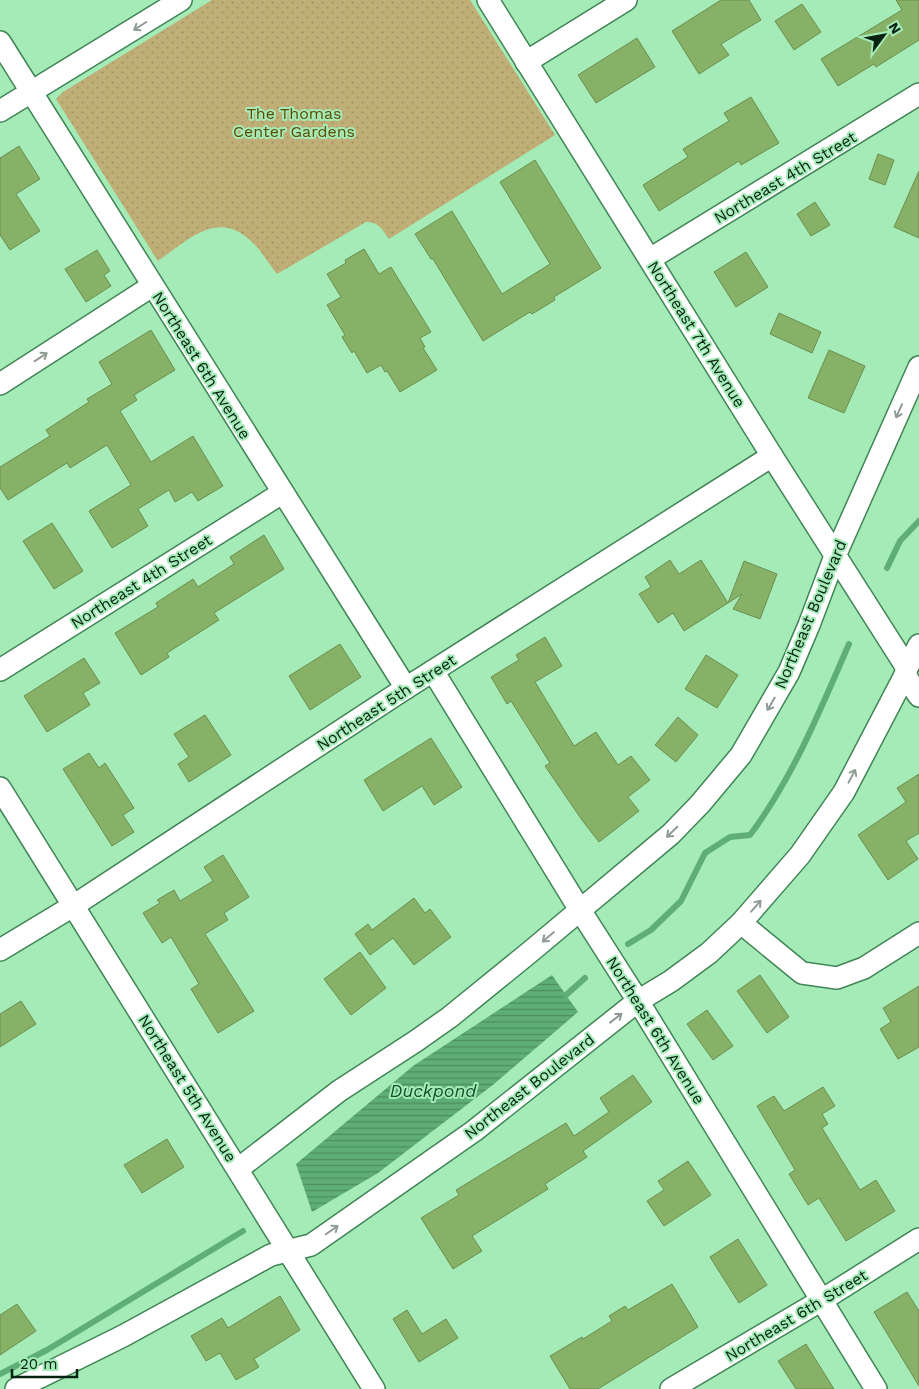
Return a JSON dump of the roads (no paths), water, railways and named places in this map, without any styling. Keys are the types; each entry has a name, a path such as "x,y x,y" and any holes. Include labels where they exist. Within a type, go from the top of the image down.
{"street":[{"path":"0,112 181,0"},
{"name":"Northeast 7th Avenue","path":"488,0 835,556 906,671 919,696"},
{"path":"526,62 626,0"},
{"name":"Northeast 6th Avenue","path":"0,42 406,688"},
{"name":"Northeast 4th Street","path":"650,259 919,94"},
{"path":"0,384 152,286"},
{"name":"Northeast Boulevard","path":"238,1168 339,1091 450,1017 671,834 700,804 741,755 789,672 835,556 919,367"},
{"name":"Northeast 5th Street","path":"0,950 73,906 406,688 772,456"},
{"name":"Northeast 4th Street","path":"0,670 282,493"},
{"name":"Northeast Boulevard","path":"16,1389 122,1336 271,1255 311,1244 474,1131 638,1000 671,981 709,953 741,923 800,855 844,792 919,645"},
{"name":"Northeast 6th Avenue","path":"433,671 580,910 638,1000 876,1389"},
{"name":"Northeast 5th Avenue","path":"0,788 374,1389"},
{"path":"741,923 802,973 837,978 864,968 919,933"},
{"name":"Northeast 6th Street","path":"671,1389 822,1300 919,1239"}],"water":[{"name":"Duckpond","path":"552,975 578,1012 494,1084 378,1173 312,1212 296,1164 413,1066"}],"waterway":[{"path":"887,568 900,541 919,521"},
{"path":"628,944 651,930 681,901 705,853 730,837 750,835 766,813 793,766 817,718 849,644"},
{"path":"566,995 585,978"},
{"path":"0,1374 47,1350 243,1231"}],"park label":[{"name":"The Thomas Center Gardens","path":"294,122"}]}
